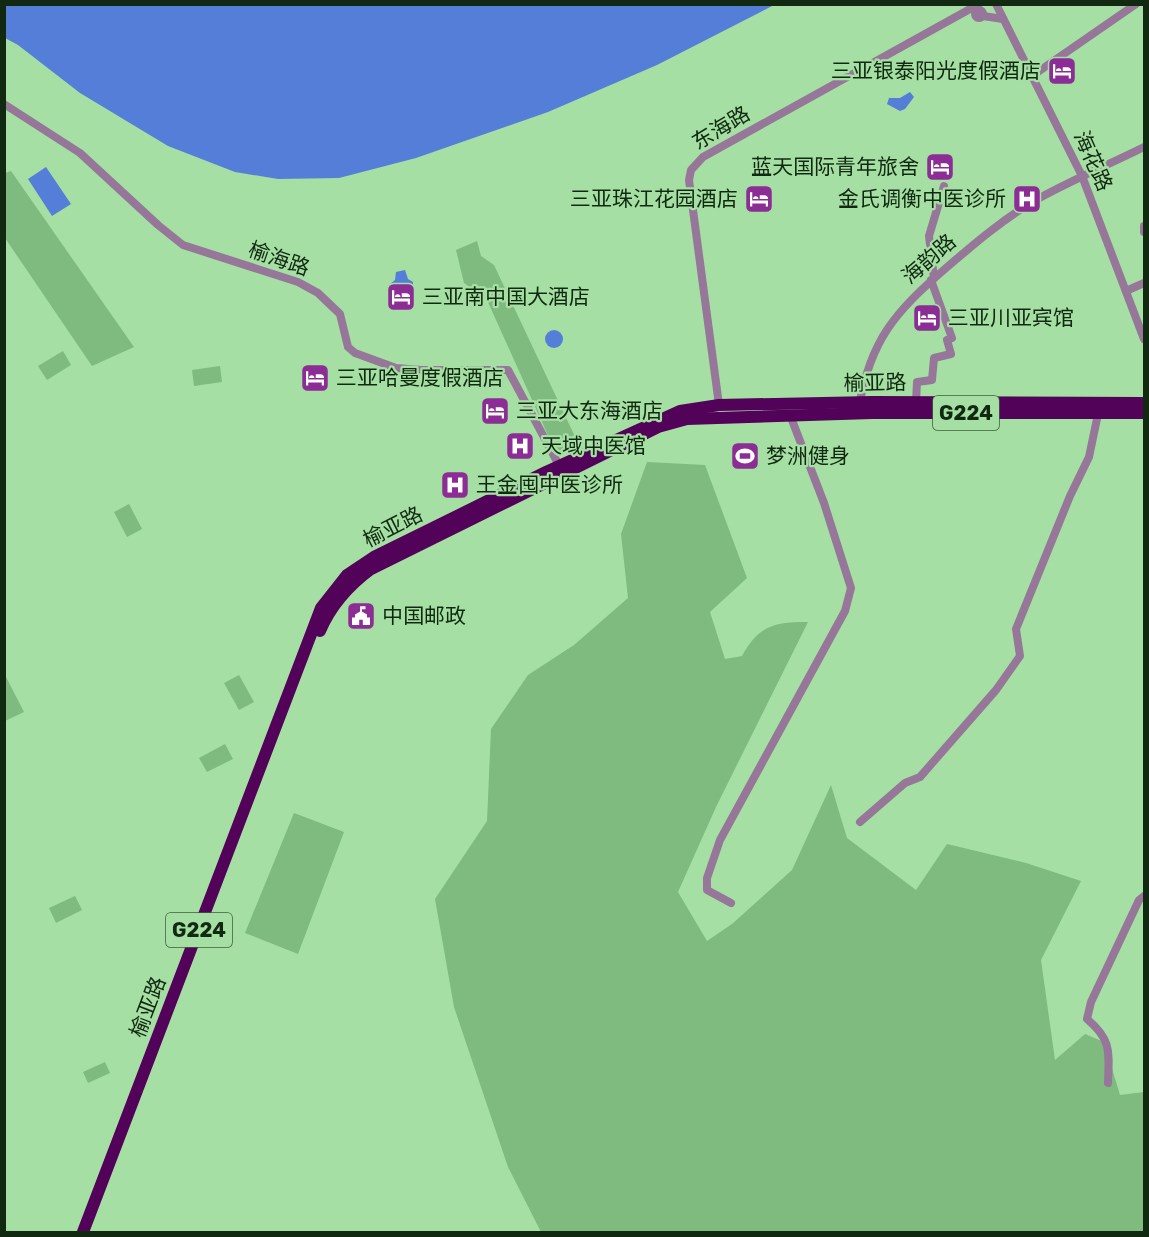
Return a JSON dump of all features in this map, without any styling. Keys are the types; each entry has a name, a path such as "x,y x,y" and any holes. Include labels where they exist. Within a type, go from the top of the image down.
{"highway":[{"name":"榆亚路","path":"83,1233 321,608 347,574 375,557 561,470 658,427 687,418 790,415 916,402 1144,403"},
{"name":"榆亚路","path":"91,1233 330,611 352,583 371,569 680,411 719,405 1098,414 1144,413"}],"street":[{"name":"东海路","path":"719,405 699,271 689,180 691,170 703,157 979,4"},
{"name":"海花路","path":"996,4 1082,176 1144,339"},
{"path":"1032,76 1136,4"},
{"path":"963,12 1003,19"},
{"name":"榆海路","path":"4,105 80,153 183,245 298,282 318,293 340,314 348,347 355,353 396,368 508,370 561,470"},
{"name":"海韵路","path":"858,408 863,380 888,328 899,310 932,279 1011,216 1082,176 1144,147"},
{"path":"916,402 917,382 932,380 934,358 951,354 947,340 952,338 932,279 929,236 944,186"},
{"path":"1144,226 1144,232"},
{"path":"1126,291 1144,283"},
{"path":"860,822 905,783 920,777 996,690 1020,656 1016,628 1070,496 1089,457 1098,414"},
{"path":"731,903 707,890 707,878 720,840 845,611 851,588 824,503 790,415"},
{"path":"1108,1083 1109,1050 1104,1033 1087,1019 1091,1002 1139,900 1144,896"}],"green space":[{"path":"11,171 134,347 92,366 5,238 5,173"},
{"path":"477,241 481,256 494,265 578,443 556,453 487,300 464,283 456,250"},
{"path":"63,351 71,365 47,380 38,366"},
{"path":"220,366 222,382 194,386 192,370"},
{"path":"647,462 705,465 747,578 710,612 725,659 742,656 755,638 769,627 786,623 808,622 716,807 678,892 707,941 732,924 792,870 831,785 847,838 916,890 947,844 1026,863 1081,881 1041,960 1055,1060 1085,1034 1104,1042 1120,1095 1144,1092 1144,1232 541,1232 508,1167 454,1007 435,899 487,821 491,729 528,675 574,645 628,598 621,534"},
{"path":"129,504 142,529 127,537 114,512"},
{"path":"4,673 24,712 5,721 4,721"},
{"path":"239,675 254,702 239,710 224,683"},
{"path":"225,744 233,759 207,772 199,758"},
{"path":"294,813 344,832 298,954 245,933"},
{"path":"75,896 82,910 56,923 49,908"},
{"path":"105,1062 110,1073 88,1083 83,1072"}],"water":[{"path":"4,5 774,5 657,65 548,112 416,158 339,178 278,179 235,172 168,146 80,93 18,45 5,38"},
{"path":"910,92 914,97 905,109 900,111 887,104 889,98 900,98"},
{"path":"46,167 71,204 52,216 28,179"},
{"path":"405,270 408,279 413,282 413,291 390,290 389,285 395,280 396,272"},
{"path":"550,330 558,330 563,335 561,346 550,348 545,343 545,335"}],"place":[{"name":"三亚银泰阳光度假酒店","path":"1062,71"},
{"name":"蓝天国际青年旅舍","path":"940,167"},
{"name":"三亚珠江花园酒店","path":"759,199"},
{"name":"金氏调衡中医诊所","path":"1027,199"},
{"name":"三亚南中国大酒店","path":"401,297"},
{"name":"三亚川亚宾馆","path":"927,318"},
{"name":"三亚哈曼度假酒店","path":"315,378"},
{"name":"三亚大东海酒店","path":"495,411"},
{"name":"天域中医馆","path":"520,446"},
{"name":"梦洲健身","path":"745,456"},
{"name":"王金囤中医诊所","path":"455,485"},
{"name":"中国邮政","path":"361,616"}]}
